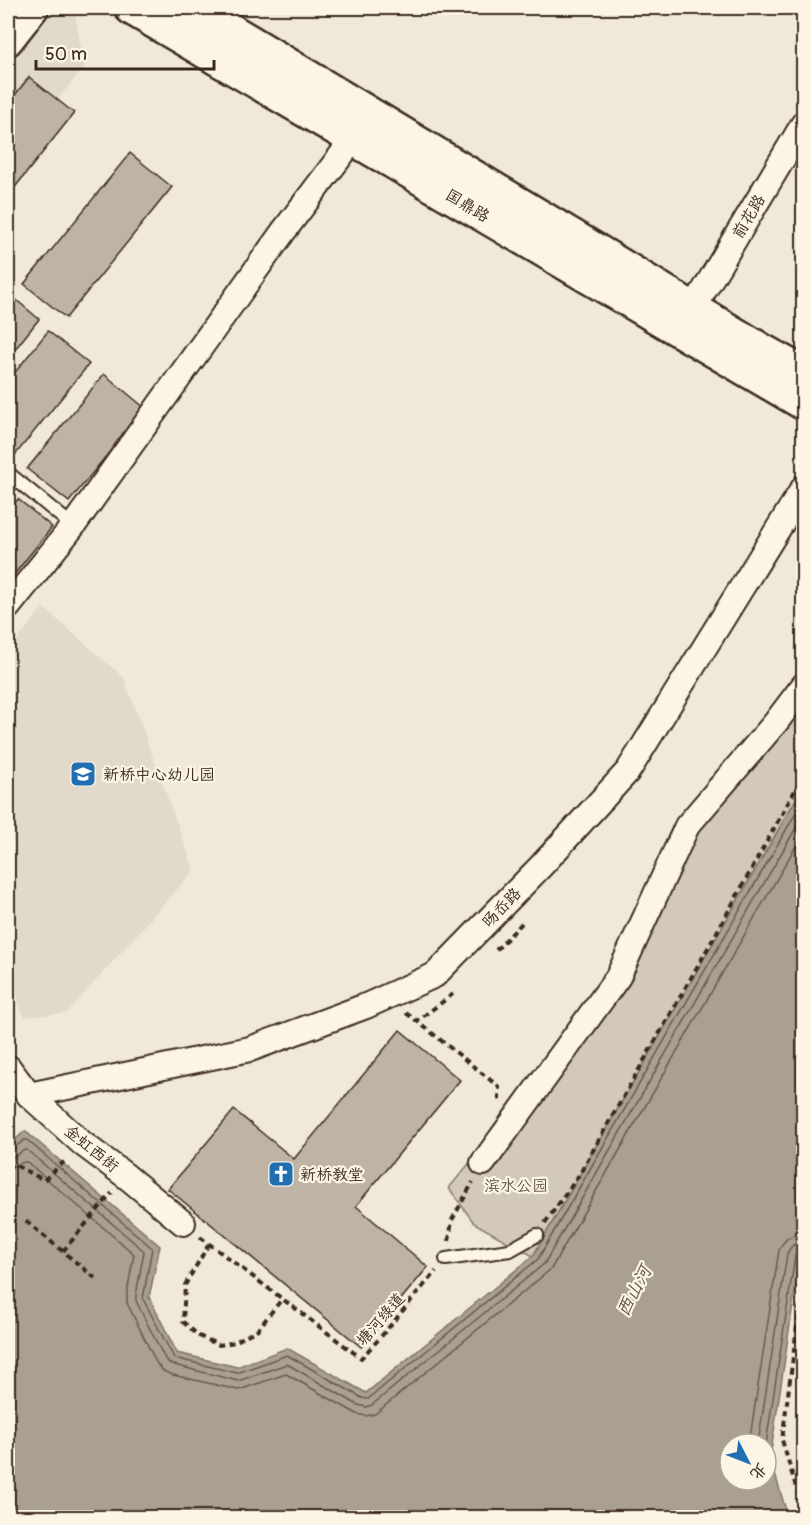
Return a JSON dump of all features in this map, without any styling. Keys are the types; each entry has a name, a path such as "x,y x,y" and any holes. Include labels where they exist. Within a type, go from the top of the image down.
{"main road":[{"name":"国鼎路","path":"132,8 804,403"},
{"name":"国鼎路","path":"193,8 804,374"}],"street":[{"path":"8,41 34,8"},
{"name":"前花路","path":"693,309 804,123"},
{"path":"8,608 73,526 354,137"},
{"name":"旸岙路","path":"29,1095 250,1049 366,1006 435,975 541,866 628,771 804,488"},
{"path":"483,1163 618,977 687,826 776,722 804,685"},
{"name":"金虹西街","path":"8,1066 29,1095 84,1144 183,1223"}],"lane":[{"path":"8,473 73,526"},
{"path":"446,1259 510,1250 537,1234"}],"path":[{"path":"537,1234 579,1175 804,774"},
{"path":"8,1169 13,1164 44,1180 84,1144"},
{"path":"446,1259 452,1220 483,1163"},
{"path":"63,1251 126,1176"},
{"path":"26,1221 95,1278"},
{"name":"塘河绿道","path":"183,1223 361,1358 446,1259"},
{"path":"209,1244 185,1285 183,1322 199,1336 219,1345 235,1342 258,1329 282,1299"},
{"path":"804,1274 782,1440 804,1514"}],"shaded area":[{"path":"8,8 74,8 84,67 8,160"},
{"name":"新桥中心幼儿园","path":"43,607 124,678 194,870 67,1013 24,1017 8,975 8,652"}],"green space":[{"name":"滨水公园","path":"803,670 803,787 533,1256 474,1223 449,1188 548,1067 633,972 693,814"}],"water":[{"name":"西山河","path":"803,787 803,1237 774,1432 718,1432 718,1492 778,1492 778,1484 788,1517 8,1517 8,1146 25,1131 160,1246 149,1297 177,1353 237,1367 287,1348 366,1393 533,1256"}],"building":[{"path":"29,77 74,113 8,196 8,104"},
{"path":"130,153 172,187 66,318 24,284"},
{"path":"8,293 39,319 8,358"},
{"path":"48,331 89,364 11,460 8,457 8,381"},
{"path":"104,374 145,408 69,502 27,469"},
{"path":"18,499 52,527 8,582 8,512"},
{"name":"新桥教堂","path":"400,1030 460,1080 356,1206 428,1267 361,1347 168,1189 234,1110 294,1159"}],"place":[{"name":"新桥中心幼儿园","path":"83,774"},
{"name":"新桥教堂","path":"281,1174"}]}
